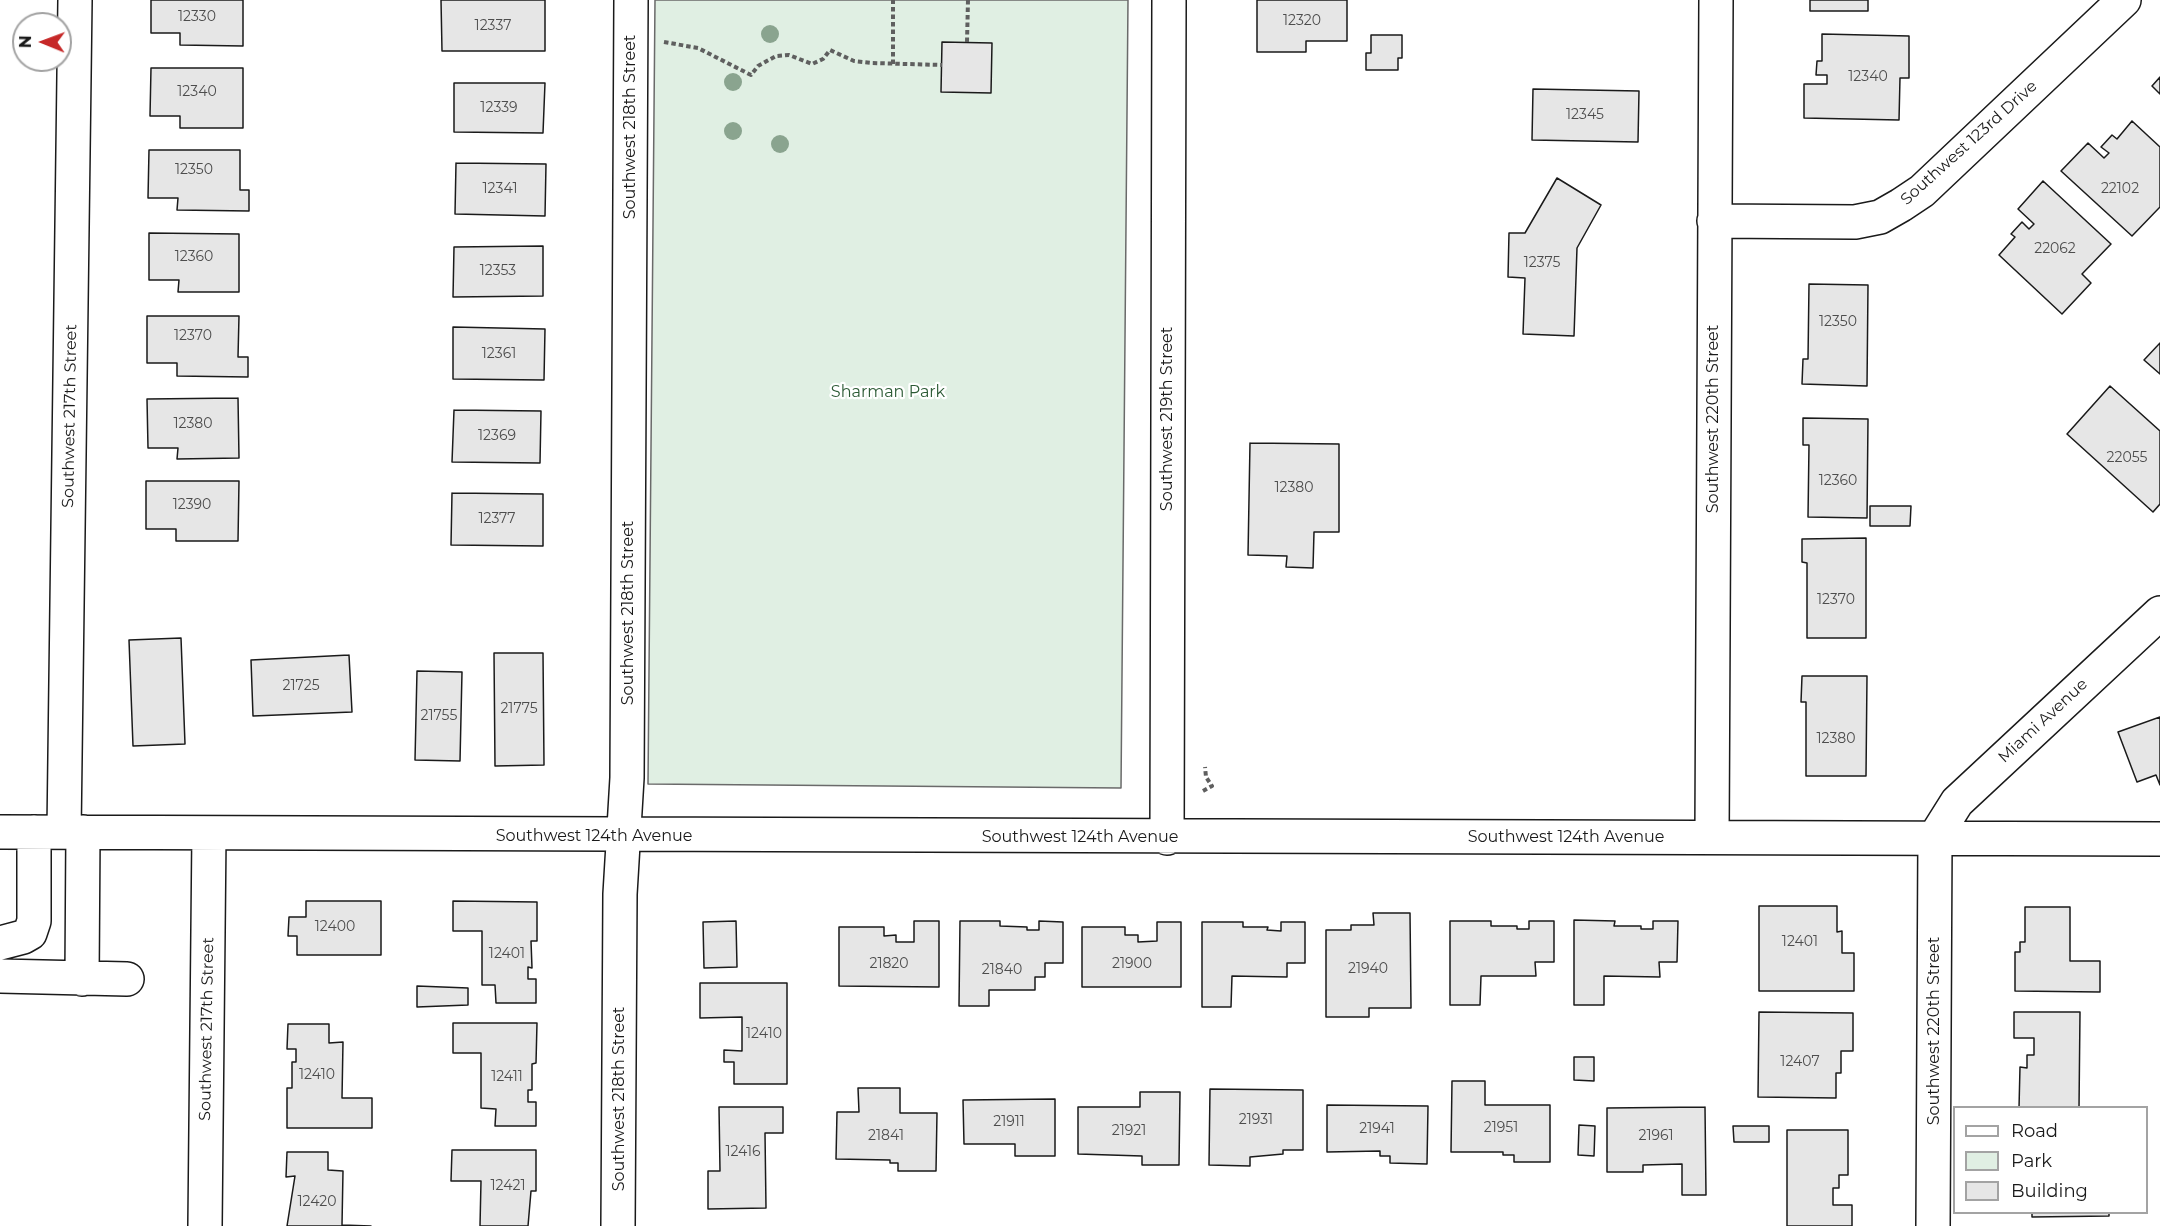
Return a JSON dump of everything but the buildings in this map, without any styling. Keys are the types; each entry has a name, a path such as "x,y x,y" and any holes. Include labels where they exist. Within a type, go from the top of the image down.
{"street":[{"name":"Southwest 217th Street","path":"60,832 75,0"},
{"name":"Southwest 218th Street","path":"618,1226 620,894 627,778 631,0"},
{"name":"Southwest 219th Street","path":"1167,838 1169,0"},
{"name":"Southwest 220th Street","path":"1712,837 1716,0"},
{"name":"Southwest 123rd Drive","path":"1714,221 1855,222 1880,217 1902,206 1922,191 2124,0"},
{"name":"Miami Avenue","path":"1935,837 1957,802 2160,613"},
{"name":"Southwest 124th Avenue","path":"0,832 1167,838 2160,839"},
{"path":"0,943 30,933 60,832"},
{"path":"60,832 82,979"},
{"name":"Southwest 217th Street","path":"205,1226 208,832"},
{"name":"Southwest 220th Street","path":"1933,1226 1935,837"},
{"path":"0,976 127,980"}],"path":[{"path":"893,0 893,64"},
{"path":"967,42 968,0"},
{"path":"660,41 698,48 752,75 758,66 776,56 789,55 812,64 823,59 830,50 854,61 942,65"}],"green space":[{"name":"Sharman Park","path":"655,0 1128,0 1121,788 648,784"}]}
